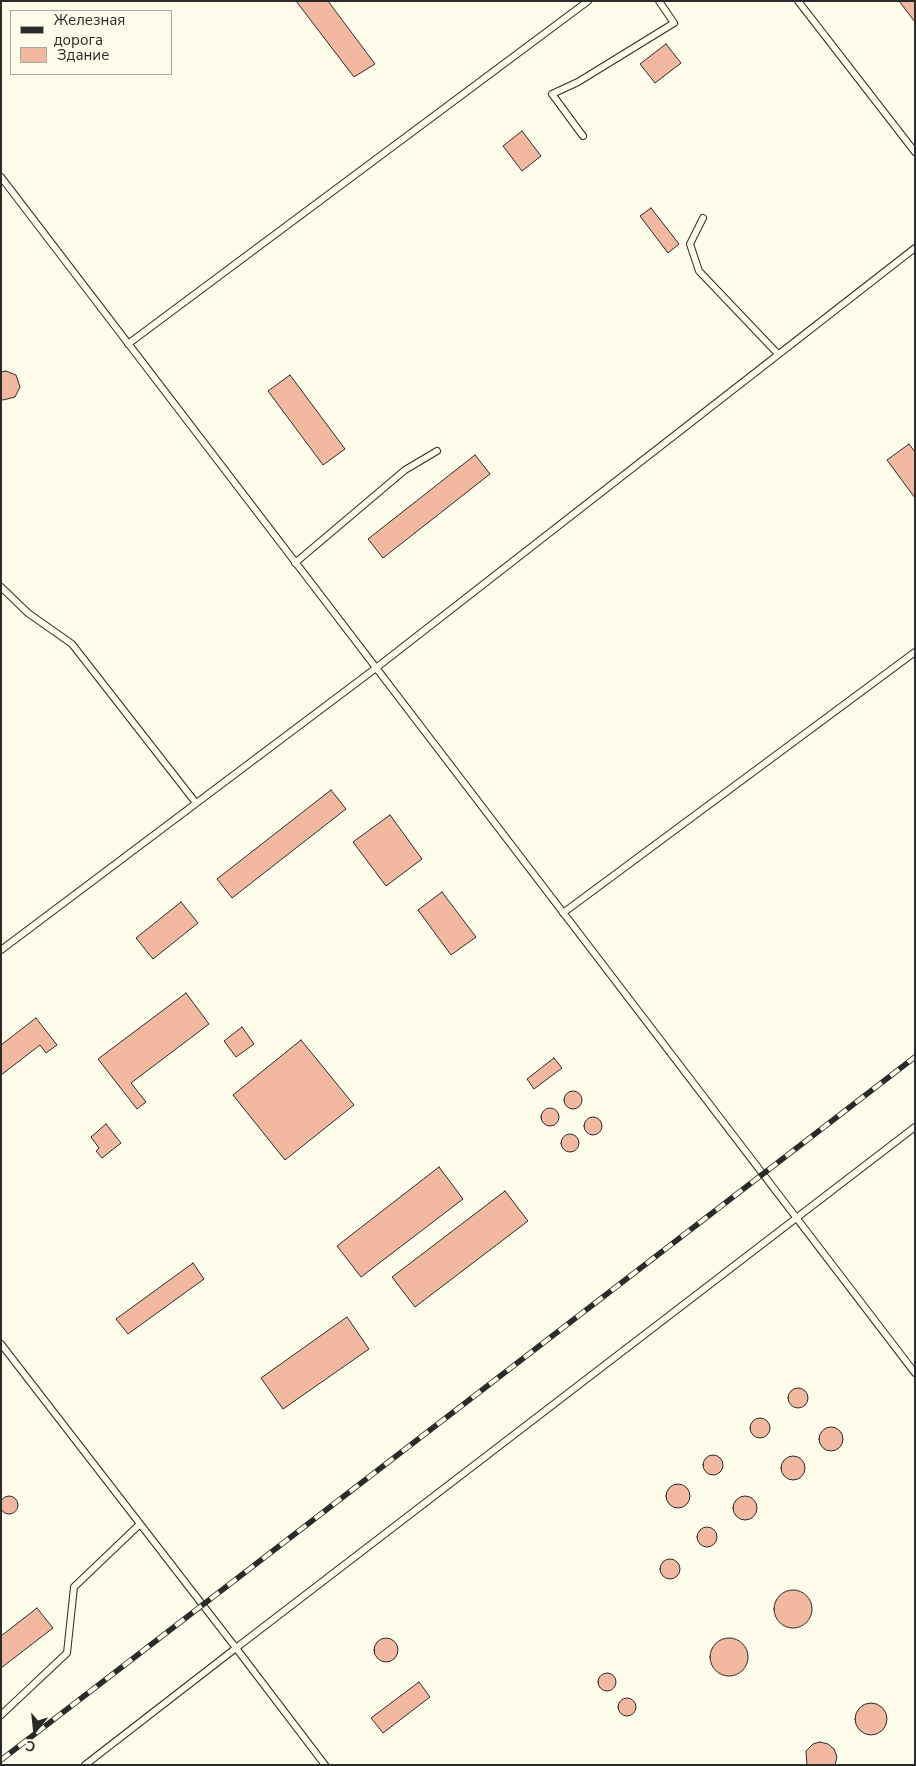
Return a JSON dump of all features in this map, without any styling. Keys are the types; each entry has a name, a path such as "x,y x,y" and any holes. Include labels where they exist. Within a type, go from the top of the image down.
{"lane":[{"path":"128,344 588,1"},
{"path":"583,136 552,94 578,82 674,23 659,1"},
{"path":"798,1 915,152"},
{"path":"1,177 795,1218 915,1372"},
{"path":"703,218 690,244 699,271 778,354"},
{"path":"1,950 376,668 915,248"},
{"path":"295,563 406,470 437,451"},
{"path":"1,587 28,613 72,644 196,803"},
{"path":"562,913 915,652"},
{"path":"85,1765 915,1127"},
{"path":"1,1344 325,1765"},
{"path":"1,1715 67,1653 74,1587 140,1524"}],"building":[{"path":"296,1 328,1 375,64 354,77"},
{"path":"899,1 915,1 915,22"},
{"path":"666,44 681,63 655,83 640,64"},
{"path":"522,131 541,156 522,171 503,146"},
{"path":"651,208 679,244 668,253 640,216"},
{"path":"6,371 16,375 20,387 15,397 3,400 1,399 1,372"},
{"path":"290,375 345,449 323,465 268,391"},
{"path":"909,444 915,452 915,498 887,460"},
{"path":"475,455 490,474 383,558 368,539"},
{"path":"331,790 346,809 232,898 217,879"},
{"path":"390,815 422,859 386,886 353,842"},
{"path":"442,892 476,937 451,955 418,910"},
{"path":"181,902 198,923 153,959 136,938"},
{"path":"186,993 209,1024 131,1083 146,1102 137,1109 98,1059"},
{"path":"36,1018 57,1045 46,1053 40,1045 1,1075 1,1045"},
{"path":"242,1027 254,1044 236,1057 224,1041"},
{"path":"301,1040 354,1105 285,1160 233,1095"},
{"path":"554,1058 562,1068 534,1089 527,1079"},
{"path":"573,1091 579,1094 582,1100 579,1106 573,1109 567,1106 564,1100 567,1094"},
{"path":"550,1108 556,1111 559,1117 556,1123 550,1126 544,1123 541,1117 544,1111"},
{"path":"593,1117 599,1120 602,1126 599,1132 593,1135 587,1132 584,1126 587,1120"},
{"path":"106,1124 121,1143 102,1158 96,1151 99,1148 91,1137"},
{"path":"570,1134 576,1137 579,1143 576,1149 570,1152 564,1149 561,1143 564,1137"},
{"path":"439,1167 463,1199 361,1277 337,1246"},
{"path":"505,1191 528,1221 415,1307 392,1277"},
{"path":"193,1263 204,1279 128,1334 116,1319"},
{"path":"347,1317 369,1349 283,1409 261,1378"},
{"path":"798,1388 805,1391 808,1398 805,1405 798,1408 791,1405 788,1398 791,1391"},
{"path":"760,1418 767,1421 770,1428 767,1435 760,1438 753,1435 750,1428 753,1421"},
{"path":"831,1427 840,1430 843,1439 840,1448 831,1451 822,1448 819,1439 822,1430"},
{"path":"713,1455 720,1458 723,1465 720,1472 713,1475 706,1472 703,1465 706,1458"},
{"path":"793,1456 802,1459 805,1468 802,1477 793,1480 784,1477 781,1468 784,1459"},
{"path":"678,1484 687,1487 690,1496 687,1505 678,1508 669,1505 666,1496 669,1487"},
{"path":"9,1496 15,1499 18,1505 15,1511 9,1514 3,1511 0,1505 3,1499"},
{"path":"745,1496 754,1499 757,1508 754,1517 745,1520 736,1517 733,1508 736,1499"},
{"path":"707,1527 714,1530 717,1537 714,1544 707,1547 700,1544 697,1537 700,1530"},
{"path":"670,1559 677,1562 680,1569 677,1576 670,1579 663,1576 660,1569 663,1562"},
{"path":"793,1590 807,1595 812,1609 807,1623 793,1628 779,1623 774,1609 779,1595"},
{"path":"37,1608 53,1628 1,1668 1,1636"},
{"path":"386,1638 391,1639 397,1645 397,1655 391,1661 386,1662 381,1661 375,1655 374,1650 375,1645 381,1639"},
{"path":"729,1638 743,1643 748,1657 743,1671 729,1676 715,1671 710,1657 715,1643"},
{"path":"603,1673 611,1673 616,1678 614,1689 603,1691 598,1686 598,1678"},
{"path":"419,1682 430,1697 383,1733 371,1718"},
{"path":"623,1698 631,1698 636,1703 634,1714 623,1716 618,1711 618,1703"},
{"path":"871,1703 877,1704 882,1708 886,1713 886,1725 882,1730 877,1734 871,1735 865,1734 860,1730 856,1725 855,1719 856,1713 860,1708 865,1704"},
{"path":"820,1742 828,1744 834,1749 837,1757 835,1765 807,1765 806,1751 813,1744"}],"railway":[{"path":"1,1760 915,1057"}]}
